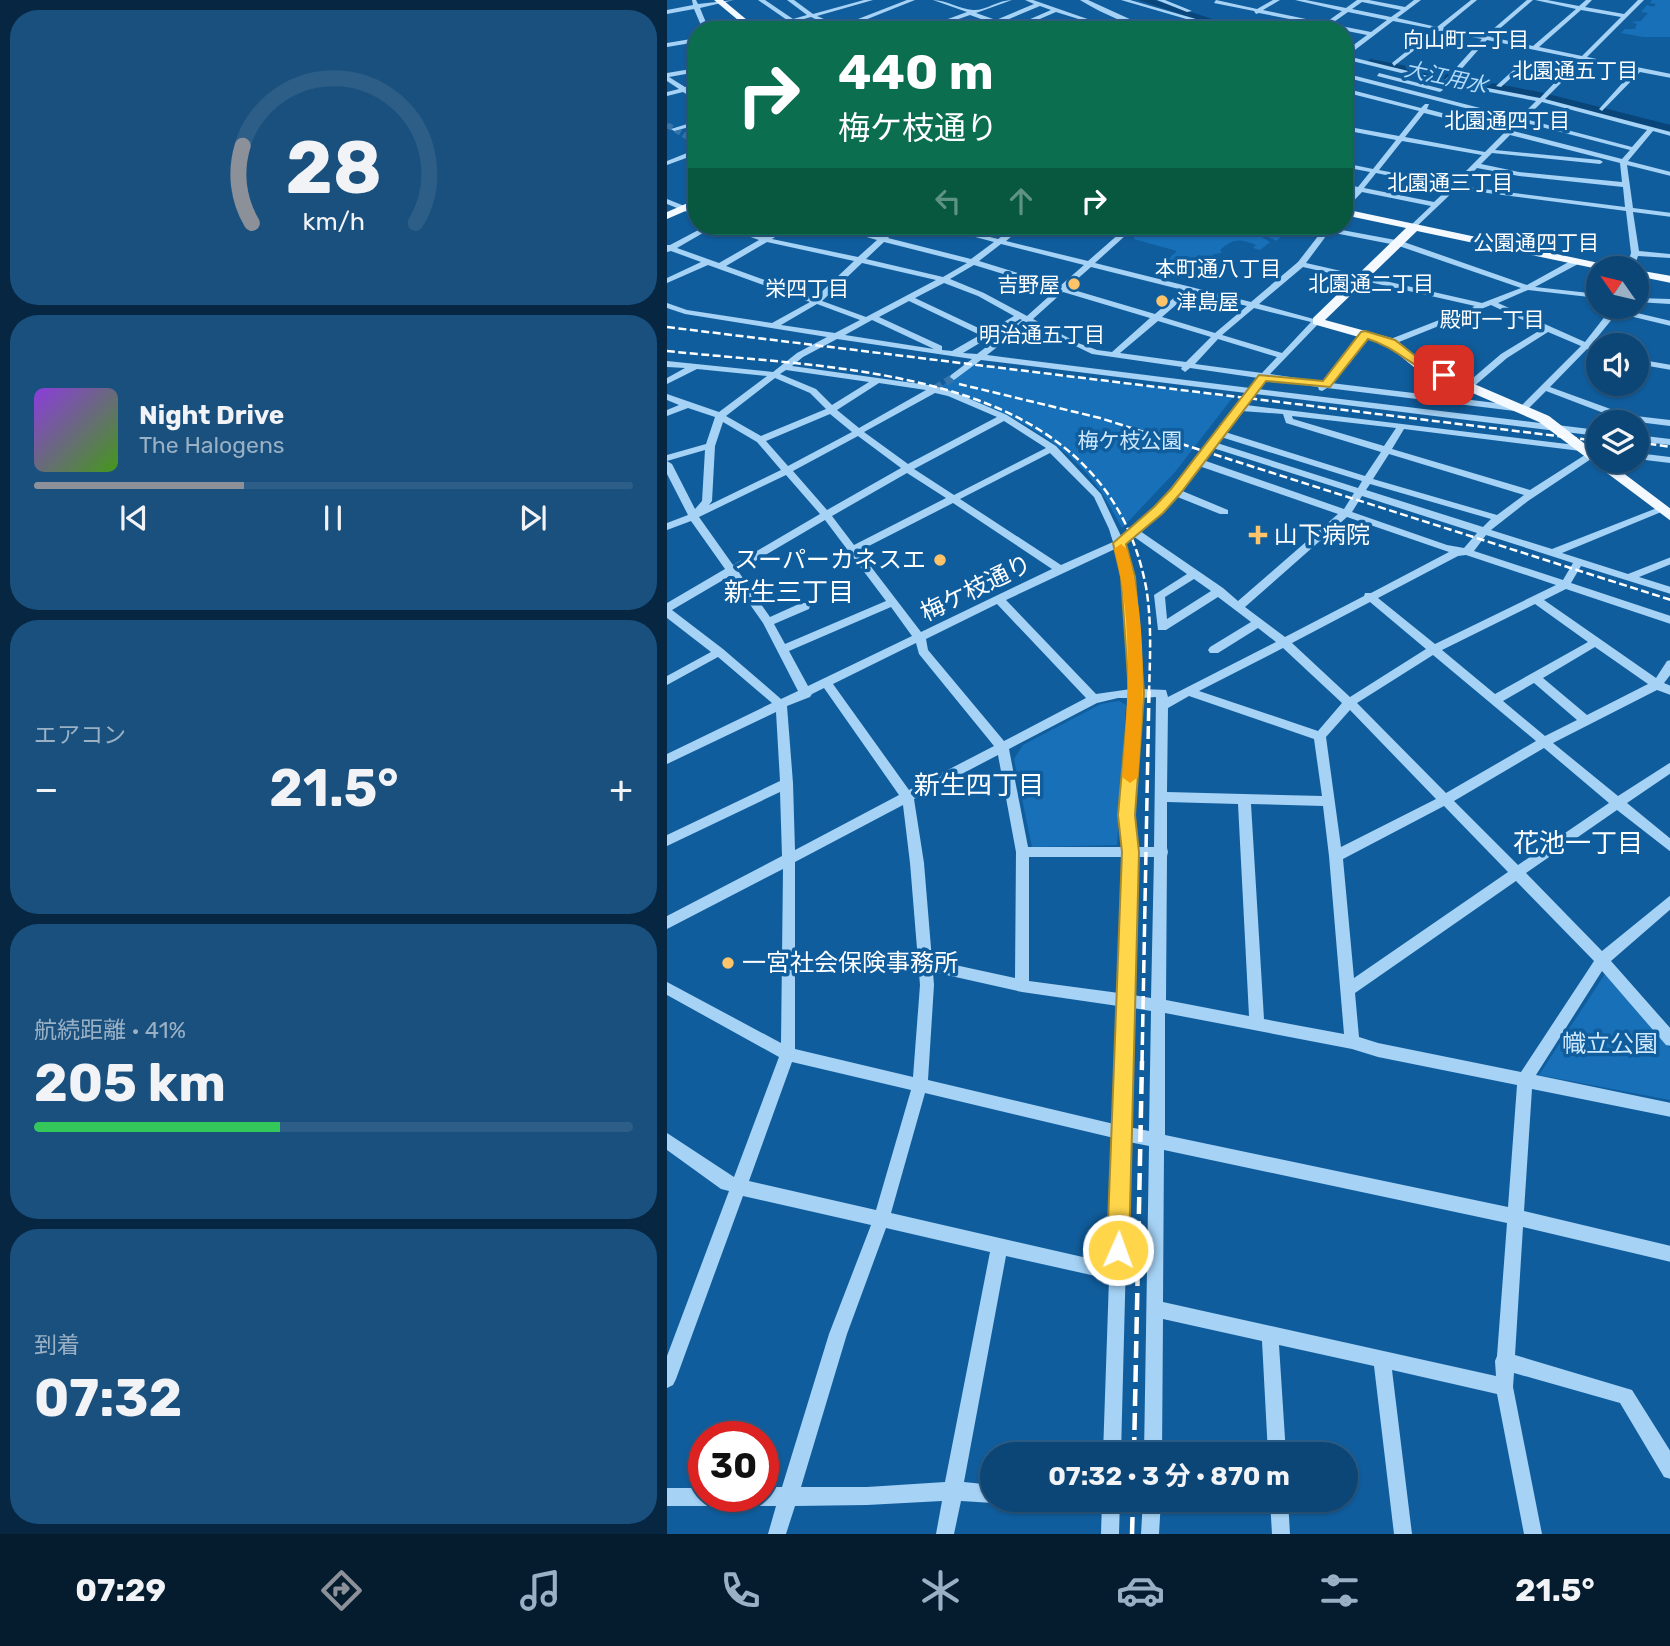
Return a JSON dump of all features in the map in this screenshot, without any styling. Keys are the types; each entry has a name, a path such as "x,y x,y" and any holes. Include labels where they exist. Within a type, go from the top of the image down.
{"main road":[{"path":"719,1 745,21"},
{"path":"1353,212 1586,263"},
{"path":"1317,321 1414,227"},
{"path":"1649,276 1670,281"},
{"path":"1317,321 1391,342 1419,365 1523,409 1586,448"},
{"path":"1617,473 1666,513"}],"street":[{"path":"667,12 695,3 731,0"},
{"path":"761,0 791,20"},
{"path":"790,0 823,21"},
{"path":"788,21 871,0"},
{"path":"860,21 912,0"},
{"path":"936,0 993,21"},
{"path":"947,21 1009,0"},
{"path":"1028,0 1085,21"},
{"path":"1082,0 1130,21"},
{"path":"1124,0 1205,21"},
{"path":"1091,21 1144,0"},
{"path":"1160,0 1213,21"},
{"path":"1134,21 1185,0"},
{"path":"1240,21 1277,0"},
{"path":"1302,0 1670,76"},
{"path":"1332,21 1361,0 1405,9"},
{"path":"1353,48 1418,0"},
{"path":"1371,82 1474,0"},
{"path":"1353,199 1448,79 1486,38 1530,0"},
{"path":"1538,0 1625,16"},
{"path":"1535,48 1589,0"},
{"path":"1414,227 1641,0"},
{"path":"1215,2 1305,21"},
{"path":"695,3 702,21"},
{"path":"999,21 1039,4"},
{"path":"1295,19 1317,4"},
{"path":"1033,21 1055,10"},
{"path":"981,21 985,19"},
{"path":"1353,30 1371,34"},
{"path":"667,45 688,42"},
{"path":"1353,56 1448,79 1603,108 1670,126"},
{"path":"1499,86 1520,66 1564,75"},
{"path":"1353,69 1440,90"},
{"path":"1603,108 1638,70"},
{"path":"667,77 688,73"},
{"path":"667,77 688,94"},
{"path":"1353,77 1634,149"},
{"path":"1448,79 1499,86 1670,134"},
{"path":"667,94 688,88"},
{"path":"1353,92 1670,174"},
{"path":"667,135 688,126"},
{"path":"1634,256 1623,163 1651,129"},
{"path":"1353,130 1488,153 1623,163"},
{"path":"667,163 688,155"},
{"path":"1475,165 1519,174 1626,185"},
{"path":"1353,167 1455,187 1670,215"},
{"path":"1353,188 1436,205"},
{"path":"667,201 673,212"},
{"path":"1353,233 1397,243 1527,286 1586,294"},
{"path":"668,248 693,235"},
{"path":"749,235 943,280 1025,316 1081,347 1113,355 1263,377 1523,409 1585,347 1608,319"},
{"path":"720,266 772,235"},
{"path":"870,235 1062,288 1283,356"},
{"path":"775,325 817,301 886,235"},
{"path":"976,235 1317,321"},
{"path":"693,517 707,501 710,446 720,416 772,374 833,336 943,280 973,262 1009,235"},
{"path":"954,377 981,358 1025,316 1091,264 1122,235"},
{"path":"1179,382 1186,366 1252,304 1301,264 1323,235"},
{"path":"668,248 870,319 953,354"},
{"path":"1635,253 1670,256"},
{"path":"1391,342 1525,289 1577,261"},
{"path":"667,281 707,262"},
{"path":"1301,264 1489,304 1585,347"},
{"path":"1113,355 1189,289"},
{"path":"908,298 985,334"},
{"path":"1649,301 1670,302"},
{"path":"667,305 685,312 981,358 1586,432"},
{"path":"953,354 985,334 1025,316"},
{"path":"1649,318 1670,324"},
{"name":"梅ケ枝通り","path":"667,759 1119,543 1175,492 1263,377 1317,321"},
{"path":"1469,386 1504,356 1547,330"},
{"path":"1311,398 1326,384 1365,334"},
{"path":"667,364 772,374 813,391 857,432 1060,569"},
{"path":"1649,364 1670,368"},
{"path":"667,381 696,367"},
{"path":"782,368 935,388 1004,417 1053,448 1098,496 1119,543 1128,577 1137,693 1126,815 1130,852 1112,1442"},
{"path":"760,440 831,410 878,380"},
{"path":"667,527 693,517 787,469 935,388"},
{"path":"1546,388 1625,418 1670,423"},
{"path":"667,397 720,416 760,440 827,516 920,638 923,651 1003,748 1022,852 1022,986"},
{"path":"667,413 686,405"},
{"path":"1239,408 1586,450"},
{"path":"1287,413 1288,421 1533,494"},
{"path":"667,1379 788,1054 789,861 781,705 667,610 908,468 1004,417"},
{"path":"1239,606 1347,512 1401,427"},
{"path":"1219,433 1497,518"},
{"path":"1649,439 1670,442"},
{"path":"1211,444 1670,591"},
{"path":"667,458 710,446"},
{"path":"852,550 1053,448"},
{"path":"1163,705 1369,596 1456,553 1467,552 1482,531 1497,518 1586,454"},
{"path":"1649,457 1670,460"},
{"path":"1198,462 1347,512 1380,526 1670,620"},
{"path":"667,464 693,517 733,569 768,622 806,694"},
{"path":"667,497 681,491"},
{"path":"1175,492 1224,512"},
{"path":"1552,553 1666,513"},
{"path":"1134,532 1260,622 1349,703 1602,960 1670,1040"},
{"path":"1629,577 1670,560"},
{"path":"1352,1042 1336,856 1320,736 1349,703 1433,650 1565,585 1579,561"},
{"path":"1195,574 1159,595 1162,627 1219,592"},
{"path":"1369,596 1670,847"},
{"path":"999,599 1094,699"},
{"path":"1536,600 1657,685 1670,691"},
{"path":"782,650 893,602"},
{"path":"768,622 805,606"},
{"path":"1214,650 1260,622"},
{"path":"1493,701 1596,642"},
{"path":"667,681 719,652"},
{"path":"1336,856 1445,800 1544,742 1657,685 1670,664"},
{"path":"1535,677 1586,721"},
{"path":"777,1534 838,1334 881,1219 920,1085 927,965 908,798 827,684"},
{"path":"1190,692 1320,736"},
{"path":"667,923 1094,699 1137,693 1162,693 1153,1442"},
{"path":"1348,990 1670,766"},
{"path":"667,841 787,783"},
{"path":"1162,797 1328,800"},
{"path":"1244,798 1257,1025"},
{"path":"1022,852 1162,852"},
{"path":"1533,1534 1503,1388 1526,1080 1602,960 1670,900"},
{"path":"927,965 1022,986 1126,1003 1158,1005 1352,1042 1670,1110"},
{"path":"667,988 788,1054 1122,1133 1517,1217 1670,1254"},
{"path":"667,1141 727,1183 740,1187 844,1213 1117,1273"},
{"path":"945,1534 999,1247"},
{"path":"1154,1308 1503,1388"},
{"path":"1270,1334 1276,1442"},
{"path":"1382,1360 1403,1534"},
{"path":"1504,1361 1626,1396 1670,1470"},
{"path":"667,1497 980,1493"},
{"path":"1110,1534 1111,1512"},
{"path":"1150,1534 1151,1512"},
{"path":"1280,1512 1281,1534"}],"green space":[{"path":"1652,0 1670,0 1670,37 1643,37 1621,33 1625,29 1637,29 1637,24 1631,22 1641,21 1648,13 1641,12 1647,5 1653,7 1656,4 1650,3"},
{"path":"1135,235 1241,235 1238,237 1260,236 1270,242 1260,250 1253,248 1256,245 1250,243 1232,242 1220,250 1222,253 1214,254 1207,263 1218,266 1203,266 1189,273 1171,268 1173,265 1165,262 1177,251 1134,239"},
{"path":"1262,235 1281,236 1277,241"},
{"name":"梅ケ枝公園","path":"974,365 1233,397 1175,472 1122,528 1094,482 1079,465 1044,436 1003,413 940,387"},
{"path":"1119,701 1126,705 1117,845 1032,847 1014,759 1023,745 1101,704"},
{"name":"幟立公園","path":"1605,974 1670,1048 1670,1100 1539,1075"}],"waterway":[{"name":"大江用水","path":"1143,0 1212,21"},
{"name":"大江用水","path":"1371,62 1544,97 1671,129"}],"tunnel":[{"path":"667,125 688,137"},
{"path":"935,389 954,377"}],"railway":[{"path":"667,327 1586,440"},
{"path":"667,351 885,375 956,393 1022,420 1078,459 1120,514 1146,587 1150,627 1149,693"},
{"path":"959,384 1100,418 1671,600"},
{"path":"1649,444 1671,447"},
{"path":"1142,1063 1149,691"},
{"path":"1134,1442 1142,1061"},
{"path":"1132,1534 1133,1512"}],"slow traffic":[{"path":"1121,549 1128,577 1137,693 1130,777"}],"place":[{"name":"吉野屋","path":"1074,284"},
{"name":"津島屋","path":"1162,301"},
{"name":"山下病院","path":"1258,535"},
{"name":"スーパーカネスエ","path":"940,560"},
{"name":"一宮社会保険事務所","path":"728,963"}],"district":[{"name":"向山町二丁目","path":"1466,39"},
{"name":"北園通五丁目","path":"1575,70"},
{"name":"北園通四丁目","path":"1507,120"},
{"name":"北園通三丁目","path":"1450,182"},
{"name":"公園通四丁目","path":"1536,242"},
{"name":"本町通八丁目","path":"1218,268"},
{"name":"北園通二丁目","path":"1371,283"},
{"name":"栄四丁目","path":"807,288"},
{"name":"殿町一丁目","path":"1492,319"},
{"name":"明治通五丁目","path":"1042,334"},
{"name":"新生三丁目","path":"789,592"},
{"name":"新生四丁目","path":"979,785"},
{"name":"花池一丁目","path":"1578,843"}],"route":[{"path":"1118,1250 1130,852 1126,815 1137,693 1128,577 1119,543 1159,510 1175,492 1263,377 1326,384 1347,361 1365,334 1391,342 1419,365 1444,375"}]}
